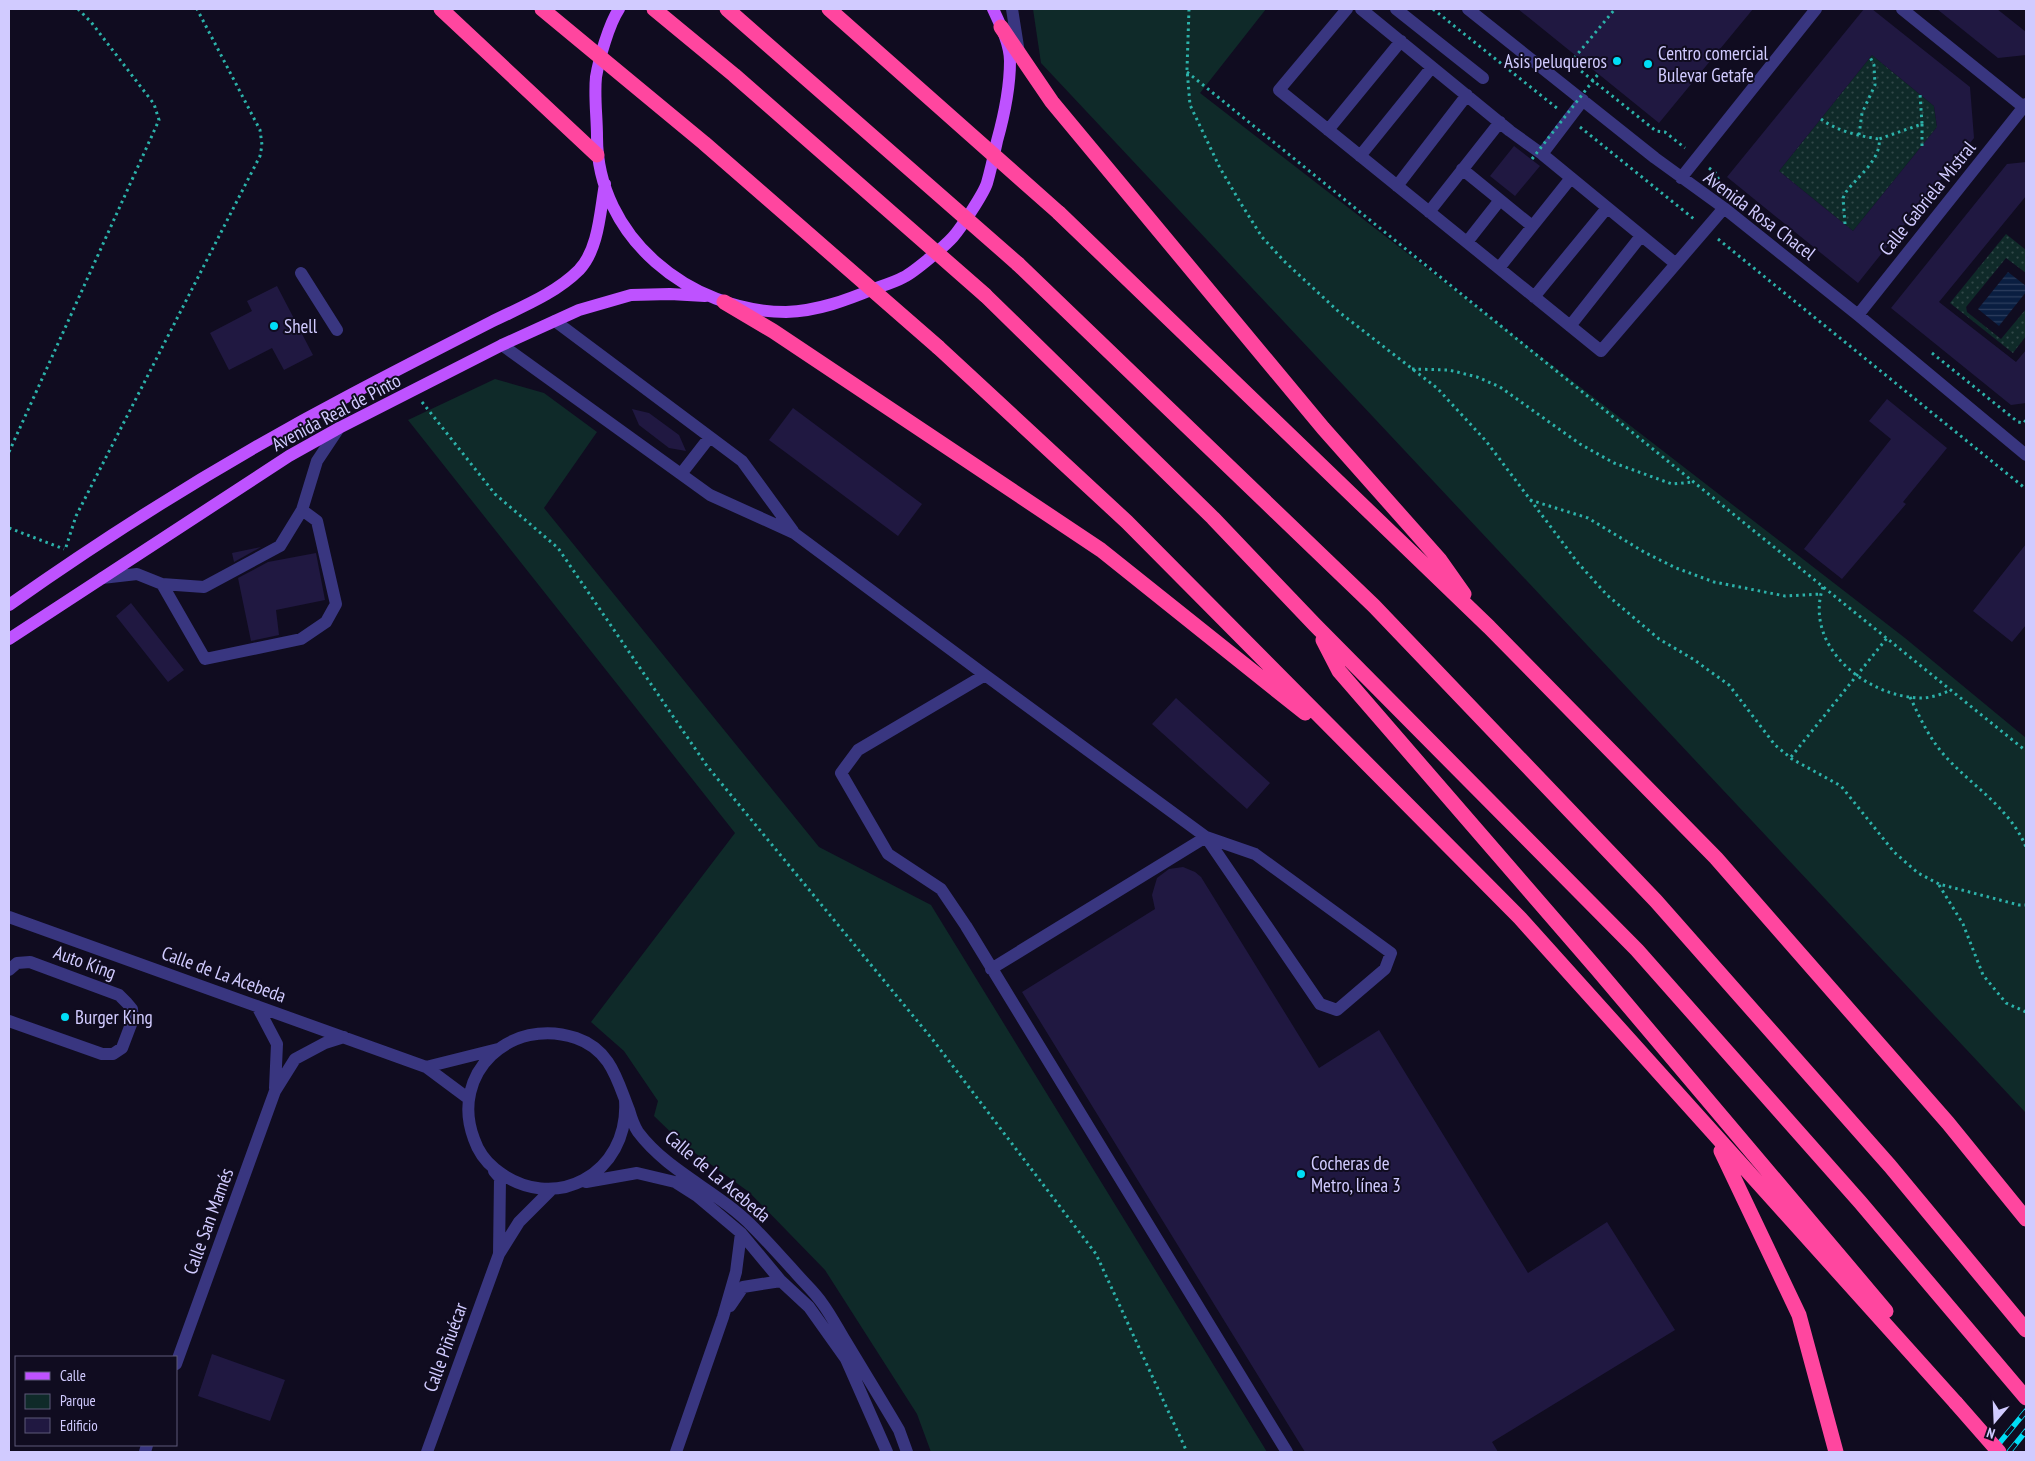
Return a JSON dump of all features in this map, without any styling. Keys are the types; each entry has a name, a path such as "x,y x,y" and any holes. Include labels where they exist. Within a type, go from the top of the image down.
{"highway":[{"path":"441,9 597,155"},
{"path":"542,9 704,144 938,347 1127,522 1520,918 1999,1452"},
{"path":"654,9 734,75 985,295 1213,518 1315,625 1637,950 1860,1202 2026,1398"},
{"path":"727,9 1018,264 1374,606 1656,901 1890,1166 2026,1330"},
{"path":"830,9 1059,212 1488,627 1716,858 1948,1123 2026,1219"},
{"path":"1001,27 1052,102 1323,428 1440,560 1488,627"},
{"path":"718,299 773,331 1101,550 1361,757"},
{"path":"1315,625 1339,670 1597,969 1920,1351 1932,1377"},
{"path":"1711,1132 1741,1190 1798,1314 1836,1452"}],"main road":[{"path":"619,9 612,20 596,77 597,155 605,184 622,223 643,250 670,275 718,299 744,308 786,312 804,311 837,303 905,277 954,236 986,185 1004,115 1010,60 1001,27 993,9"},
{"name":"Avenida Real de Pinto","path":"9,605 61,568 244,453 403,366 552,291 580,269 587,259 594,239 605,184"},
{"name":"Avenida Real de Pinto","path":"9,639 289,456 339,428 502,345 580,310 631,296 670,294 718,299"}],"street":[{"path":"1012,9 1019,53"},
{"path":"1347,9 1278,90 1601,351 1724,208"},
{"path":"1361,9 1500,122 1537,157 1571,178 1676,264"},
{"path":"1396,9 1483,78"},
{"name":"Avenida Rosa Chacel","path":"1468,9 1858,315 2026,455"},
{"path":"1681,178 1816,9"},
{"path":"1902,9 2026,107"},
{"path":"1328,130 1400,41"},
{"path":"1360,156 1432,67"},
{"path":"1397,186 1467,96"},
{"path":"1537,157 1583,100"},
{"name":"Calle Gabriela Mistral","path":"1858,315 2026,107"},
{"path":"1430,212 1500,122"},
{"path":"1462,169 1532,226"},
{"path":"1499,268 1571,178"},
{"path":"1467,242 1500,200"},
{"path":"1534,297 1607,208"},
{"path":"1570,326 1641,236"},
{"path":"302,273 337,330"},
{"path":"554,321 742,462 794,533"},
{"path":"502,345 710,495 794,533 1206,837 1255,854 1391,953 1386,969 1337,1010 1320,1004 1206,837"},
{"path":"102,578 137,574 162,584 204,587 280,546 302,510 317,460 339,428"},
{"path":"682,474 709,438"},
{"path":"162,584 205,658 301,639 326,622 336,604 317,521 302,510"},
{"path":"985,675 858,750 841,773 888,854 941,889 1288,1452"},
{"path":"991,969 1206,837"},
{"name":"Calle de La Acebeda","path":"9,917 426,1067 468,1100"},
{"name":"Auto King","path":"9,971 17,963 30,962 119,995 132,1010 133,1019 122,1048 113,1054 102,1054 9,1021"},
{"name":"Calle San Mamés","path":"258,1006 277,1044 275,1091"},
{"path":"426,1067 498,1049 516,1039 536,1033 556,1033 578,1039 596,1050 610,1064 620,1082 626,1111 621,1138 609,1159 594,1174 576,1184 551,1190 529,1188 506,1179 489,1165 478,1149 469,1126 468,1100 474,1080 485,1062 498,1049"},
{"name":"Calle San Mamés","path":"178,1358 275,1091 295,1059 344,1037"},
{"name":"Calle de La Acebeda","path":"625,1100 636,1130 660,1156 751,1225 821,1302 899,1430 907,1452"},
{"name":"Calle Piñuécar","path":"489,1165 500,1178 499,1254"},
{"name":"Calle de La Acebeda","path":"576,1184 637,1173 675,1182 697,1196 741,1233 781,1281 808,1307 846,1359 887,1452"},
{"name":"Calle Piñuécar","path":"427,1452 499,1254 519,1222 551,1190"},
{"path":"676,1452 723,1316 736,1272 741,1233"},
{"path":"723,1316 743,1287 781,1281"}],"path":[{"path":"9,452 159,120 154,104 91,22 78,9"},
{"path":"9,528 65,550 76,516 260,156 262,145 260,130 196,9"},
{"path":"1189,9 1187,72 1190,105 1220,168 1262,237 1310,287 1339,312 1437,388 1486,441 1578,563 1607,595 1659,639 1694,658 1728,685 1775,745 1790,757 1841,786 1894,852 1918,873 1939,884 2019,905 2026,905"},
{"path":"1433,9 1570,119"},
{"path":"1577,55 1615,9"},
{"path":"1859,135 1862,113 1875,85 1874,65 1870,58"},
{"path":"1187,72 2026,751"},
{"path":"1537,157 1599,73"},
{"path":"1920,94 1922,146"},
{"path":"1821,118 1830,126 1879,139 1922,124"},
{"path":"1577,125 2026,489"},
{"path":"1845,224 1843,198 1875,156 1880,145 1879,139"},
{"path":"1412,368 1449,370 1500,387 1580,444 1614,463 1672,484 1693,482"},
{"path":"413,391 495,494 558,548 707,766 933,1040 1096,1254 1187,1452"},
{"path":"1530,500 1588,518 1644,552 1676,568 1714,582 1785,596 1821,594"},
{"path":"1824,587 1821,594 1820,609 1826,637 1834,654 1856,675 1877,689 1910,697 1922,698 1952,690"},
{"path":"1790,757 1887,638"},
{"path":"1910,697 1927,733 1946,756 1993,799 2011,820 2026,847"},
{"path":"1939,884 1963,924 1983,975 2006,1002 2026,1012"}],"green space":[{"path":"1033,9 1266,9 1200,93 1905,638 2026,738 2026,1113 1041,63"},
{"path":"1872,55 1934,106 1937,127 1853,231 1779,171"},
{"path":"2006,234 2026,250 2026,273 2006,258 1966,307 1967,312 2001,339 2026,309 2026,336 2013,353 1950,303"},
{"path":"495,379 544,393 597,432 544,508 819,847 931,905 1267,1452 931,1452 917,1414 825,1270 749,1192 684,1145 654,1116 658,1101 624,1051 591,1022 735,833 408,420"}],"water":[{"path":"2008,272 2026,286 2026,292 1999,326 1978,309"}],"building":[{"name":"Centro comercial Bulevar Getafe","path":"1518,9 1753,9 1659,123"},
{"path":"1864,9 1872,9 1970,87 1974,138 1858,283 1727,177","holes":["1872,55 1934,106 1937,127 1853,231 1779,171"]},
{"path":"1937,9 1997,9 2026,32 2026,55 1998,58"},
{"path":"1514,146 1540,166 1515,196 1490,176"},
{"path":"2026,162 2026,196 1939,302 2016,362 2026,350 2026,403 2011,405 1891,308 2007,164"},
{"name":"Shell","path":"277,286 313,355 284,370 272,348 229,370 210,333 252,311 247,301"},
{"path":"1887,399 1947,448 1903,502 1906,504 1842,579 1804,549 1891,439 1869,421"},
{"path":"793,408 922,504 898,536 769,440"},
{"path":"632,409 649,413 679,435 686,451 669,448 639,425"},
{"path":"2026,544 2026,625 2012,642 1973,611"},
{"path":"261,547 234,562 232,553"},
{"path":"316,553 325,600 276,610 279,635 251,641 238,578 268,562"},
{"path":"131,603 184,670 168,682 116,616"},
{"path":"1176,698 1270,783 1247,809 1152,724"},
{"name":"Cocheras de Metro, línea 3","path":"1183,867 1201,877 1319,1068 1379,1030 1528,1273 1607,1222 1675,1330 1492,1442 1498,1452 1305,1452 1022,992 1155,909 1152,895 1157,878 1169,869"},
{"path":"212,1354 285,1380 270,1421 198,1396"}],"railway":[{"path":"1992,1452 2026,1411"},
{"path":"2009,1452 2026,1431"}],"place":[{"name":"Asis peluqueros","path":"1617,61"},
{"name":"Centro comercial Bulevar Getafe","path":"1648,64"},
{"name":"Shell","path":"274,326"},
{"name":"Burger King","path":"65,1017"},
{"name":"Cocheras de Metro, línea 3","path":"1301,1174"}]}
